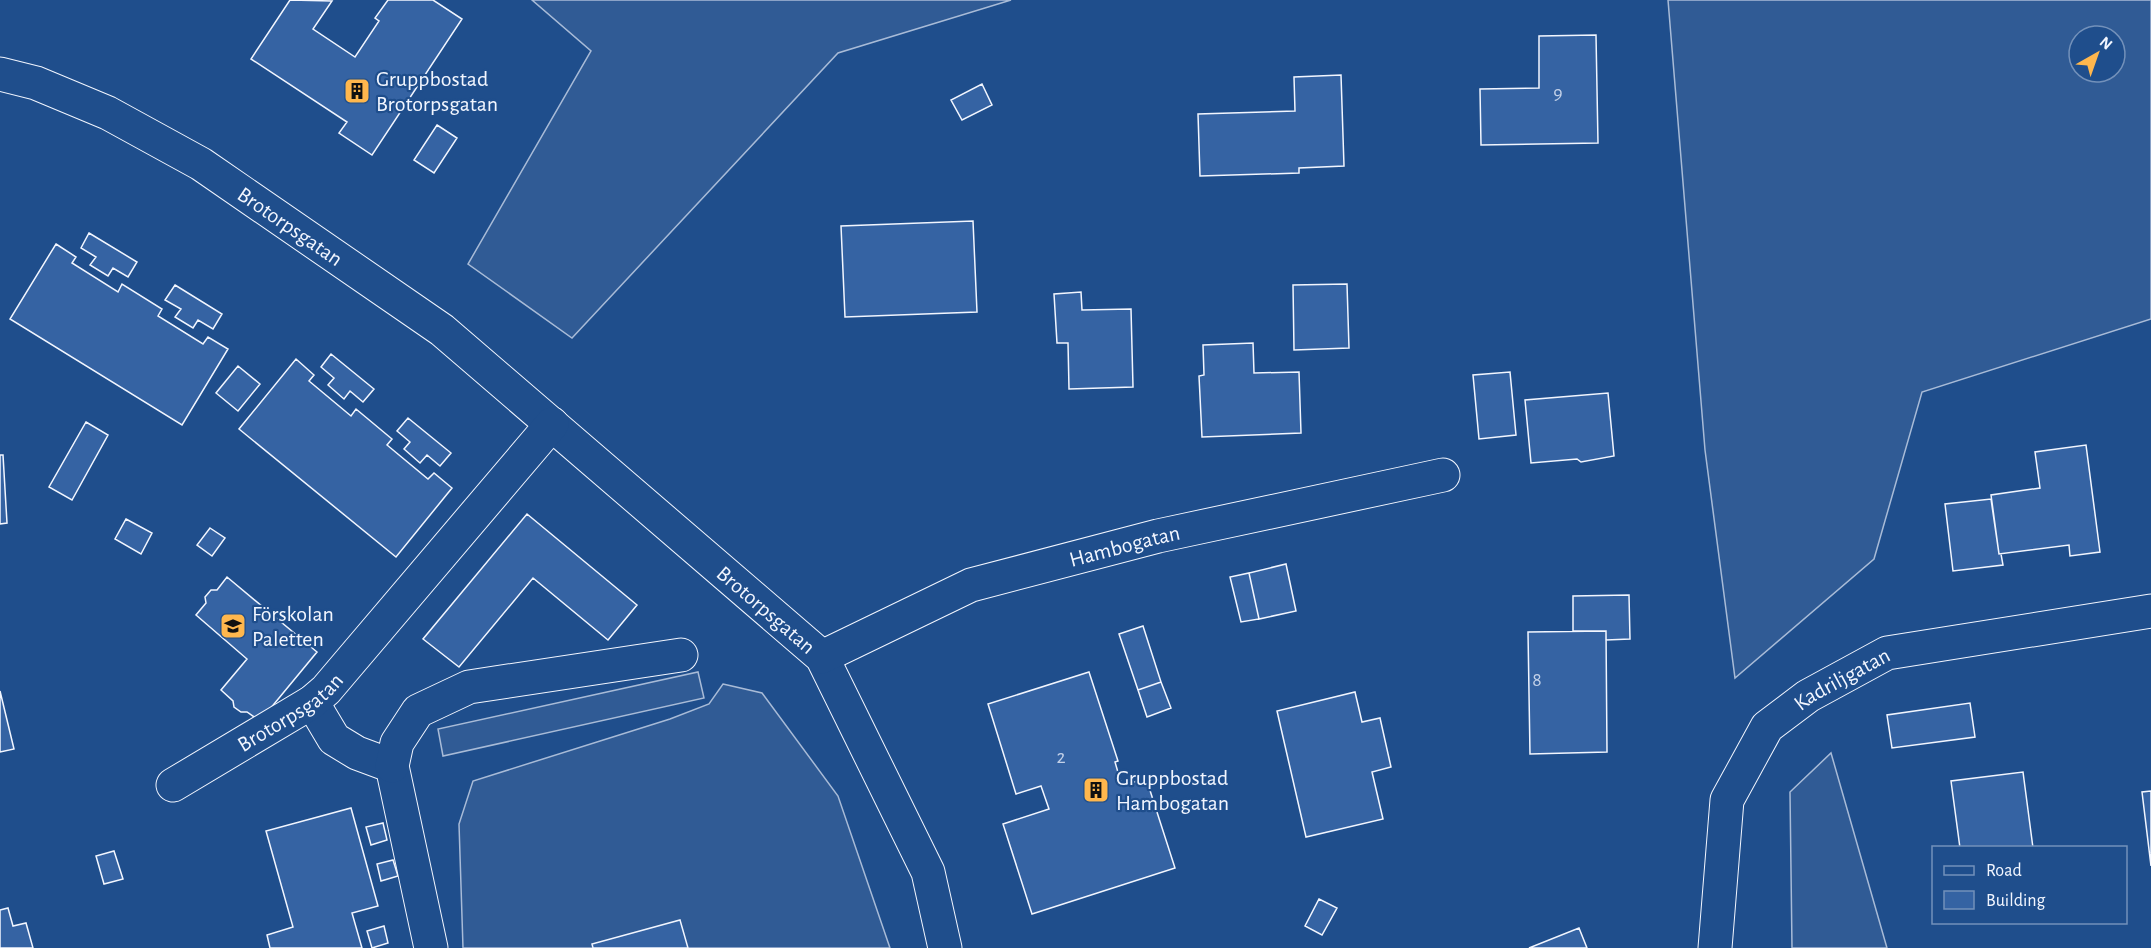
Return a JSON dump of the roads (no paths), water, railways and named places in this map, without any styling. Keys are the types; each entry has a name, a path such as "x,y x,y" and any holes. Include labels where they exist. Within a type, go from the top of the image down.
{"street":[{"name":"Brotorpsgatan","path":"0,74 36,83 108,113 201,164 442,330 822,657 928,872 945,948"},
{"name":"Brotorpsgatan","path":"172,785 312,702 326,690 552,424"},
{"name":"Hambogatan","path":"822,657 971,585 1158,536 1443,476"},
{"name":"Kadriljgatan","path":"1714,948 1727,800 1767,728 1808,696 1887,653 2151,611"},
{"path":"431,948 392,766 397,743 418,711 469,687 681,655"},
{"path":"312,702 334,739 357,753 392,766"}],"place":[{"name":"Gruppbostad Brotorpsgatan","path":"357,91"},
{"name":"Förskolan Paletten","path":"233,626"},
{"name":"Gruppbostad Hambogatan","path":"1096,790"}]}
